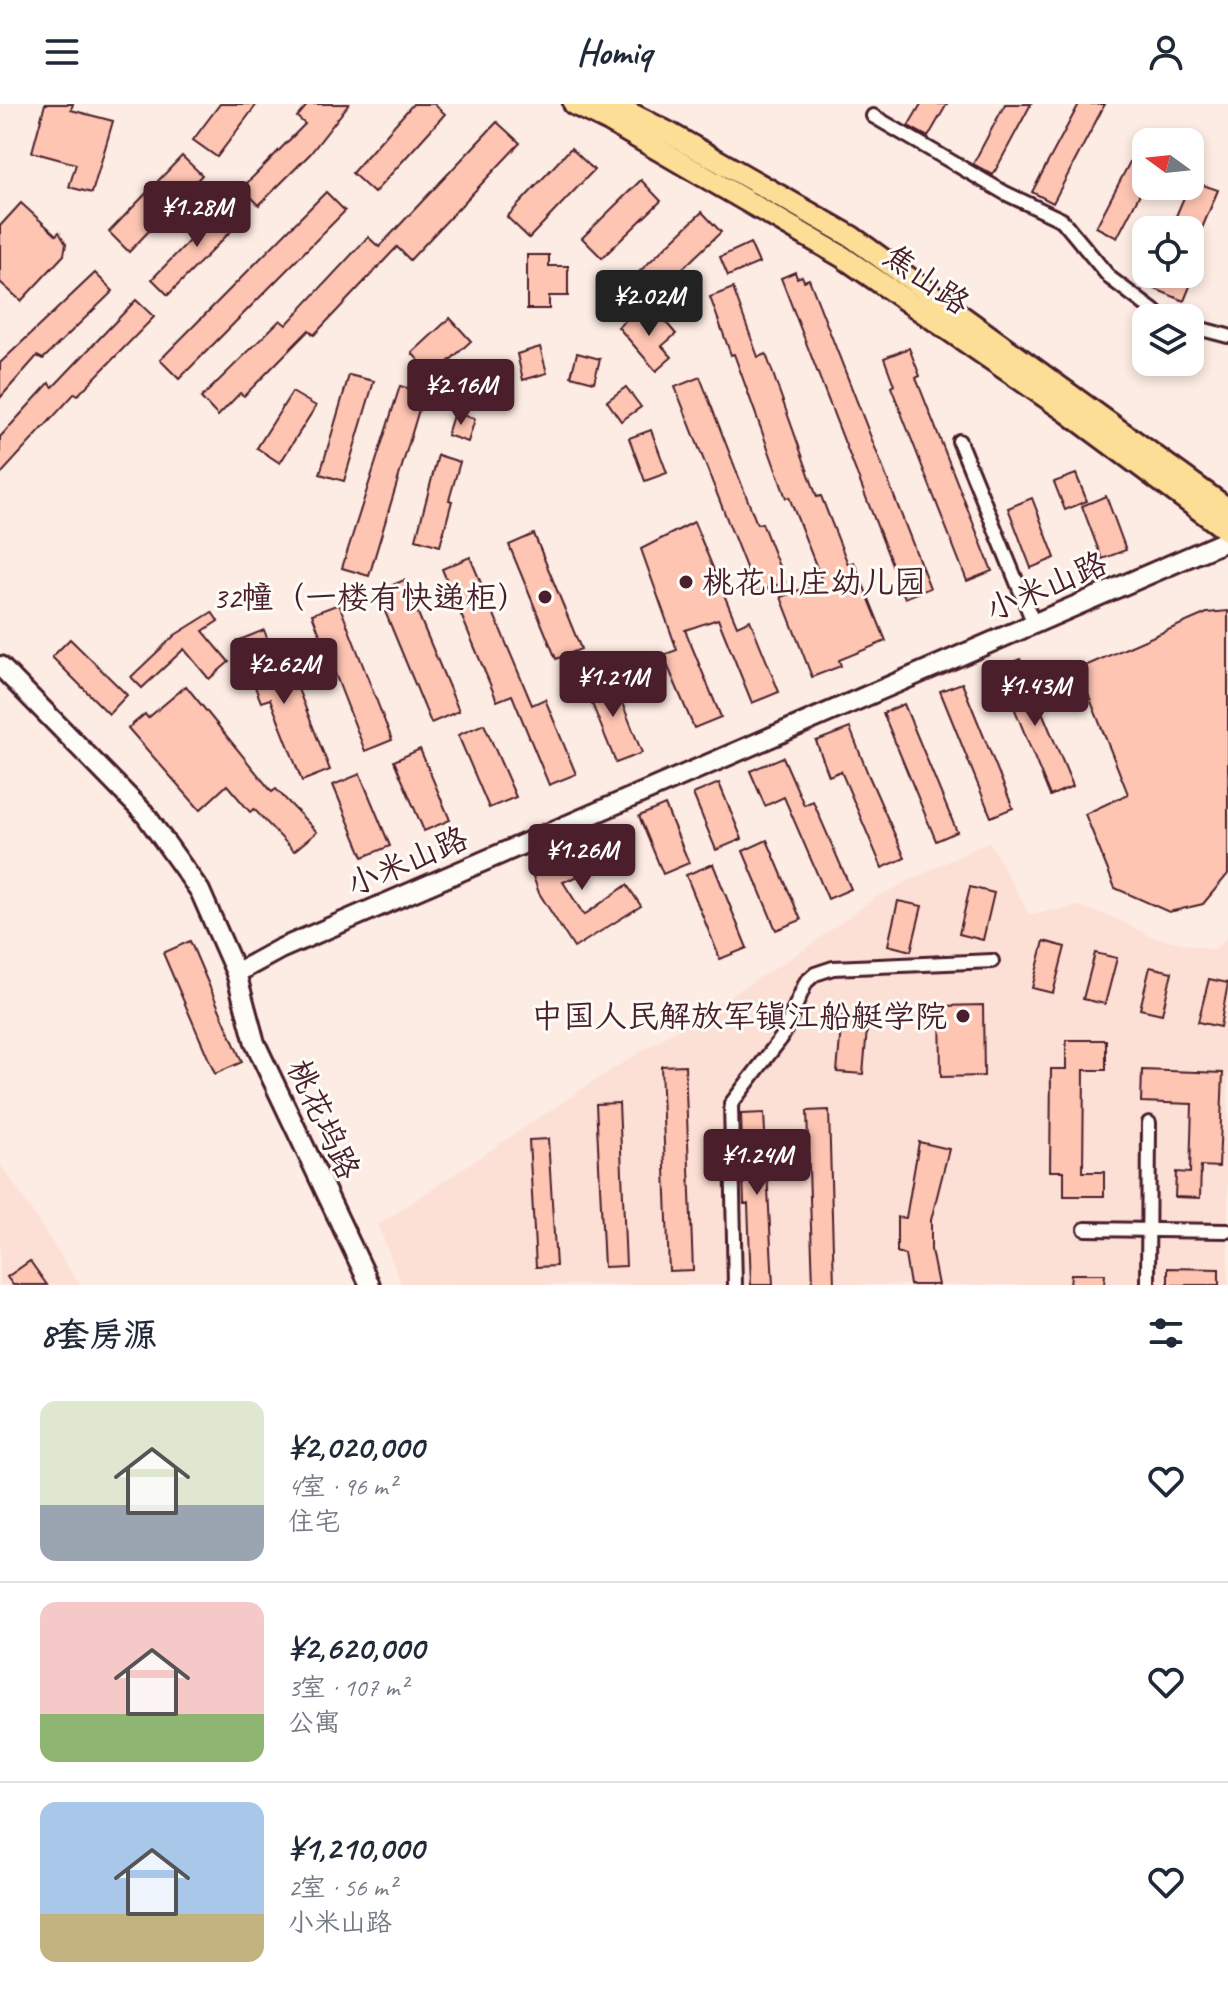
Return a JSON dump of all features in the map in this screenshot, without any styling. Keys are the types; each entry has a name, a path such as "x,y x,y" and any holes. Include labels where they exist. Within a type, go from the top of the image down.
{"main road":[{"name":"焦山路","path":"574,104 609,121 843,257 1066,411 1228,531"},
{"name":"焦山路","path":"612,104 852,237 1228,509"}],"street":[{"path":"873,116 1005,193 1062,220 1110,278 1144,304"},
{"path":"1204,330 1228,336"},
{"path":"959,441 1034,624"},
{"name":"小米山路","path":"236,973 280,949 1228,540"},
{"path":"0,666 145,814 200,891 236,973"},
{"path":"735,1285 731,1104 782,1037 806,982 815,974 833,968 992,961"},
{"name":"桃花坞路","path":"236,973 255,1043 370,1285"},
{"path":"1148,1285 1149,1123"},
{"path":"1085,1229 1228,1231"}],"shaded area":[{"name":"中国人民解放军镇江船艇学院","path":"989,841 1029,914 1080,906 1117,919 1150,936 1214,950 1228,936 1228,1285 401,1285 378,1225 594,1081 805,949 874,898"},
{"path":"0,1163 80,1285 0,1285"}],"building":[{"path":"45,104 73,104 71,110 113,121 92,193 69,187 76,164 32,152"},
{"path":"220,104 257,104 217,157 193,140"},
{"path":"308,104 349,104 310,154 259,205 242,188 305,124 297,117"},
{"path":"413,104 434,104 445,114 374,193 352,173"},
{"path":"921,104 947,104 928,137 908,126"},
{"path":"1005,104 1031,104 993,175 973,164"},
{"path":"1079,104 1105,104 1053,203 1032,192"},
{"path":"497,122 520,143 410,260 397,247 314,335 309,330 244,396 240,393 218,416 201,398 280,320 286,325 368,237 379,247"},
{"path":"571,148 594,170 529,238 507,217"},
{"path":"182,156 202,175 129,252 109,232"},
{"path":"1132,158 1132,200 1137,200 1117,238 1096,227"},
{"path":"641,180 661,201 602,258 582,238"},
{"path":"1204,185 1218,190 1204,224 1204,216 1176,216 1183,200 1204,200"},
{"path":"326,192 345,211 179,379 160,360"},
{"path":"21,203 56,235 59,232 66,244 64,255 21,301 0,282 0,226"},
{"path":"226,203 242,220 168,295 152,279"},
{"path":"702,212 721,232 656,294 637,274"},
{"path":"750,243 759,263 728,276 720,257"},
{"path":"527,255 549,255 549,266 568,266 568,296 549,296 549,309 527,309"},
{"path":"795,272 797,278 802,276 804,281 809,279 930,588 905,598 781,278"},
{"path":"95,273 113,291 43,359 37,356 0,398 0,363"},
{"path":"733,288 758,357 766,354 817,497 821,496 848,564 854,562 886,641 839,660 841,666 812,677 781,597 822,581 789,497 786,498 710,297"},
{"path":"1155,288 1189,288 1184,301"},
{"path":"136,300 154,317 78,395 75,393 0,475 0,437 49,383 53,387"},
{"path":"657,312 676,334 662,346 672,357 656,371 618,327 634,313 643,324"},
{"path":"450,318 471,341 433,376 412,353"},
{"path":"540,347 547,373 523,380 517,354"},
{"path":"909,348 920,376 916,378 992,571 967,581 891,387 894,385 884,358"},
{"path":"577,353 600,359 594,382 571,376"},
{"path":"486,370 501,386 482,404 467,388"},
{"path":"349,375 374,381 344,481 320,474"},
{"path":"700,377 757,524 762,523 785,582 756,593 675,387"},
{"path":"400,386 424,393 369,576 342,568"},
{"path":"626,387 641,407 621,421 607,401"},
{"path":"292,392 316,406 280,463 257,448"},
{"path":"454,412 475,419 468,442 447,435"},
{"path":"651,430 667,473 645,481 629,438"},
{"path":"438,455 460,462 440,546 416,539"},
{"path":"1076,474 1087,501 1065,510 1054,482"},
{"path":"1106,496 1126,550 1102,559 1082,506"},
{"path":"1032,498 1055,558 1031,568 1008,508"},
{"path":"694,522 737,626 750,620 779,692 752,703 718,619 685,630 721,717 694,728 663,655 677,650 641,549"},
{"name":"32幢（一楼有快递柜）","path":"534,534 581,649 556,659 509,545"},
{"path":"470,557 532,705 545,699 576,774 549,785 512,695 497,701 442,569"},
{"path":"404,580 459,711 431,723 377,592"},
{"path":"339,604 392,740 365,751 312,614"},
{"path":"1228,611 1228,874 1203,904 1169,912 1115,888 1085,814 1128,794 1078,669 1207,613"},
{"path":"212,612 218,621 203,631 229,662 209,679 184,649 142,688 131,677 175,635"},
{"path":"264,630 286,687 296,684 330,770 302,781 270,699 261,702 237,641"},
{"path":"70,639 127,695 109,714 52,657"},
{"path":"1020,659 1073,786 1050,796 998,668"},
{"path":"611,675 642,753 616,763 585,686"},
{"path":"962,683 1013,808 991,817 940,691"},
{"path":"186,686 272,792 276,789 317,832 294,851 254,809 250,812 227,785 200,810 128,728 145,714 148,718"},
{"path":"904,704 957,832 936,841 883,713"},
{"path":"484,724 516,797 489,808 458,735"},
{"path":"850,728 905,858 882,868 841,771 829,776 816,741"},
{"path":"420,749 450,820 424,831 394,761"},
{"path":"783,757 804,805 813,801 851,889 828,899 784,797 765,806 750,771"},
{"path":"360,774 390,846 363,857 333,785"},
{"path":"719,783 742,839 716,850 693,794"},
{"path":"665,805 689,863 663,874 639,816"},
{"path":"609,837 619,860 563,882 584,915 627,885 641,906 574,948 539,893 530,868"},
{"path":"767,840 801,920 776,930 743,851"},
{"path":"713,864 747,948 720,959 686,875"},
{"path":"970,887 994,893 983,940 959,934"},
{"path":"898,901 922,906 911,951 888,945"},
{"path":"190,941 242,1062 215,1074 163,953"},
{"path":"1044,941 1065,947 1053,993 1032,988"},
{"path":"1095,953 1117,958 1105,1004 1083,999"},
{"path":"1150,967 1172,972 1162,1014 1140,1009"},
{"path":"1209,979 1228,983 1220,1027 1198,1022"},
{"path":"983,1005 984,1076 941,1077 940,1006"},
{"path":"842,1016 868,1018 863,1074 837,1072"},
{"path":"1066,1040 1106,1040 1106,1070 1084,1070 1083,1172 1104,1172 1104,1196 1064,1196 1064,1171 1050,1171 1051,1069 1066,1069"},
{"path":"685,1065 693,1270 669,1271 661,1066"},
{"path":"1142,1070 1223,1073 1219,1167 1201,1166 1200,1198 1175,1197 1176,1172 1190,1173 1192,1104 1141,1102"},
{"path":"619,1103 626,1266 604,1267 596,1104"},
{"path":"829,1110 834,1285 813,1285 807,1111"},
{"path":"764,1113 773,1285 751,1285 741,1114"},
{"path":"548,1139 556,1266 536,1267 529,1140"},
{"path":"919,1142 949,1149 931,1220 931,1250 938,1285 910,1285 905,1255 897,1252 897,1217 906,1218"},
{"path":"30,1261 47,1285 13,1285 7,1277"},
{"path":"1168,1268 1219,1269 1219,1285 1168,1285"},
{"path":"1071,1274 1105,1274 1104,1285 1070,1285"}],"place":[{"name":"桃花山庄幼儿园","path":"686,582"},
{"name":"32幢（一楼有快递柜）","path":"545,597"},
{"name":"中国人民解放军镇江船艇学院","path":"963,1016"}]}
